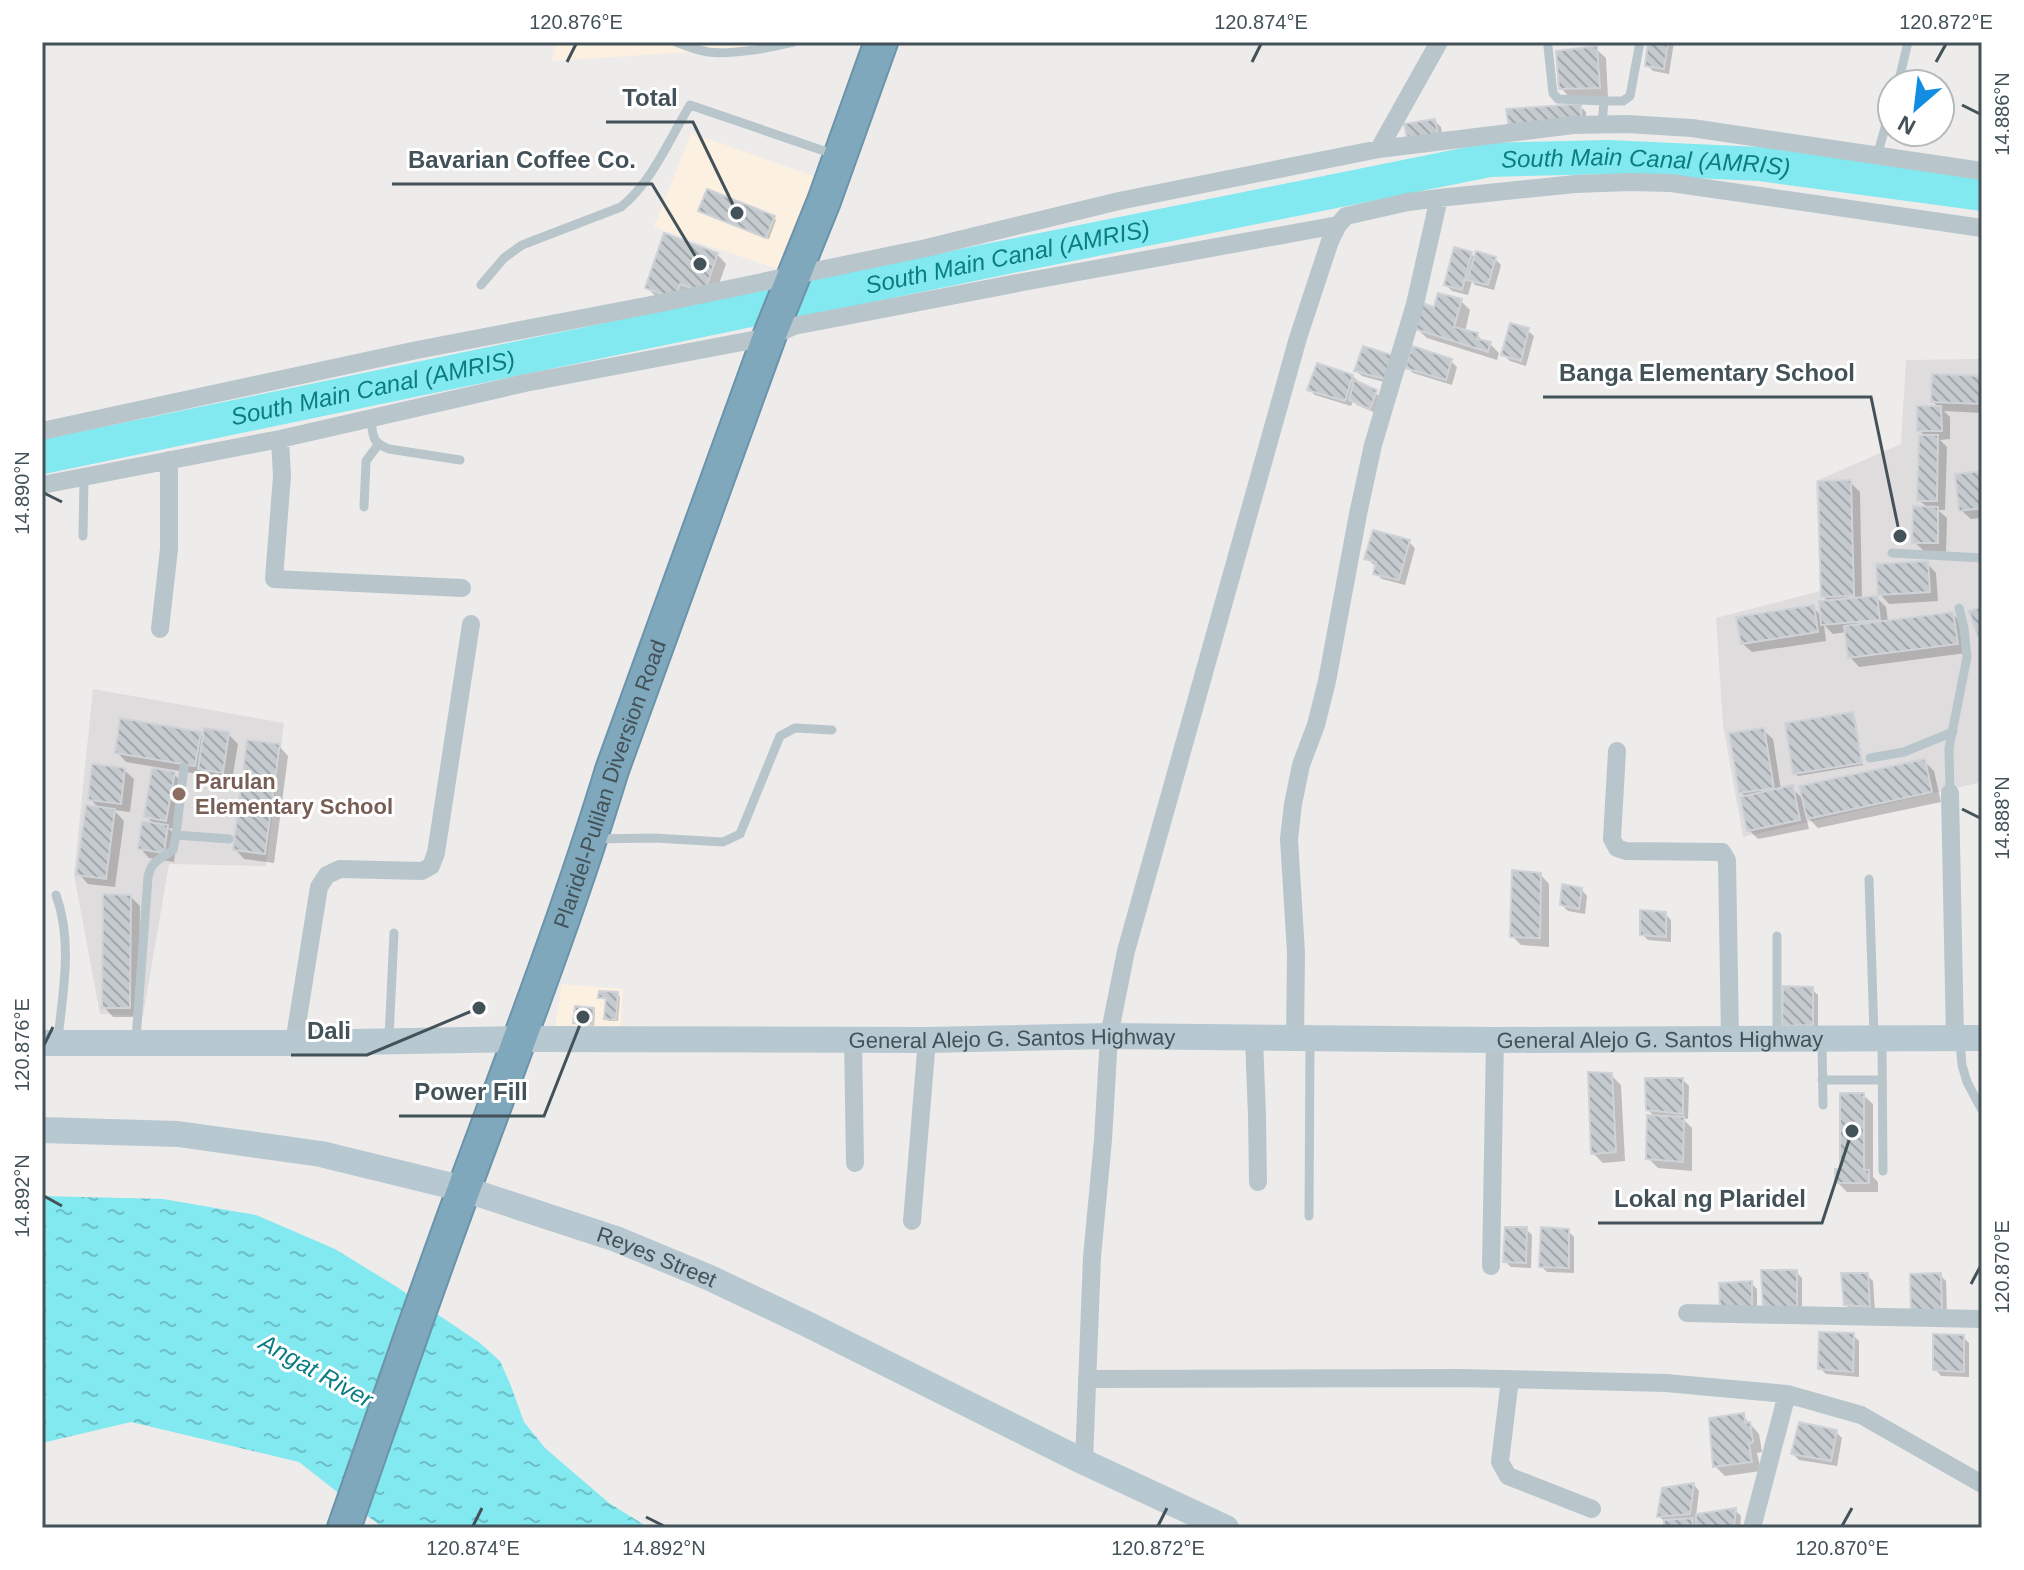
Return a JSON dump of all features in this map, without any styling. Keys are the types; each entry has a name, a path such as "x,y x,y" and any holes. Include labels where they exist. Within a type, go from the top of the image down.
{"highway":[{"name":"Plaridel-Pulilan Diversion Road","path":"344,1528 591,839 612,770 881,42"}],"main road":[{"name":"General Alejo G. Santos Highway","path":"50,1043 927,1040 1109,1036 1495,1040 1966,1038"},
{"name":"Reyes Street","path":"42,1130 178,1134 321,1154 464,1189 616,1239 710,1278 1084,1462 1226,1528"}],"street":[{"path":"1379,149 1439,42"},
{"path":"42,431 417,350 791,280 1119,201 1379,149 1573,125 1627,124 1692,128 1982,171"},
{"path":"1084,1462 1092,1257 1109,1036 1126,951 1298,338 1338,225 1346,216 1408,202 1575,184 1630,182 1671,183 1982,228"},
{"path":"1302,1038 1289,839 1293,804 1301,765 1316,725 1327,681 1373,445 1415,304 1439,198"},
{"path":"42,485 280,439 794,326 1338,225"},
{"path":"280,439 282,476 274,579 462,588"},
{"path":"160,629 169,549 169,460"},
{"path":"294,1043 319,887 327,875 340,869 422,871 431,866 436,853 471,624"},
{"path":"1617,751 1612,839 1617,848 1626,851 1722,852 1727,860 1730,1038"},
{"path":"1950,793 1966,1038"},
{"path":"1254,1038 1258,1182"},
{"path":"853,1039 855,1163"},
{"path":"912,1221 927,1040"},
{"path":"1491,1266 1495,1040"},
{"path":"1687,1313 1982,1319"},
{"path":"1087,1379 1510,1379 1666,1383 1787,1394 1861,1415 1982,1484"},
{"path":"1510,1379 1500,1462 1508,1476 1592,1509"},
{"path":"1752,1528 1787,1394"}],"lane":[{"path":"676,42 712,52 755,49 790,42"},
{"path":"1548,47 1553,93 1558,99 1623,101 1630,96 1640,42"},
{"path":"1902,68 1908,42"},
{"path":"1602,125 1604,101"},
{"path":"481,285 504,258 522,245 621,207 631,199 645,182 690,105 840,156"},
{"path":"1877,156 1879,148"},
{"path":"371,418 378,445 460,460"},
{"path":"364,507 366,461 378,445"},
{"path":"83,536 84,477"},
{"path":"1892,553 1982,558"},
{"path":"1950,793 1949,748 1967,657 1959,608"},
{"path":"591,839 654,838 723,842 740,834 780,736 795,728 832,730"},
{"path":"1870,758 1904,752 1953,732"},
{"path":"136,1042 148,877 150,867 173,850 184,767"},
{"path":"176,835 229,839"},
{"path":"1869,879 1882,1080 1883,1171"},
{"path":"50,1043 67,953 63,914 56,895"},
{"path":"389,1042 394,933"},
{"path":"1777,936 1777,1038"},
{"path":"1302,1038 1309,1216"},
{"path":"1822,1038 1823,1105"},
{"path":"1966,1038 1962,1065 1982,1110"},
{"path":"1822,1080 1882,1080"}],"shaded area":[{"path":"556,42 840,42 552,61"},
{"path":"691,133 825,180 789,273 654,227"},
{"path":"1982,359 1982,649 1979,650 1979,692 1982,782 1743,837 1723,725 1716,618 1820,591 1816,481 1901,444 1906,360"},
{"name":"Parulan Elementary School","path":"93,689 284,723 266,866 169,864 143,1016 100,1014 74,875"},
{"path":"562,984 623,989 620,1033 554,1033"}],"water":[{"name":"Angat River","path":"42,1196 163,1199 256,1215 335,1249 480,1343 500,1361 524,1422 545,1448 609,1503 649,1528 383,1528 299,1462 131,1422 42,1443"}],"building":[{"path":"1648,42 1668,42 1664,69 1645,66"},
{"path":"1597,46 1600,88 1559,89 1556,51"},
{"path":"1581,104 1581,122 1509,129 1506,109"},
{"path":"1435,119 1438,135 1408,141 1404,124"},
{"path":"707,189 775,216 766,238 698,211"},
{"path":"664,233 718,253 704,293 680,284 675,299 645,288"},
{"path":"1454,247 1472,252 1462,290 1444,285"},
{"path":"1476,251 1496,257 1488,285 1467,280"},
{"path":"1438,293 1462,299 1454,327 1478,333 1477,339 1491,342 1488,352 1415,329 1422,303 1434,307"},
{"path":"1510,323 1529,328 1521,361 1501,355"},
{"path":"1363,346 1394,356 1385,379 1354,371"},
{"path":"1412,346 1452,359 1446,380 1405,368"},
{"path":"1317,363 1353,375 1345,401 1307,390"},
{"path":"1932,374 1982,376 1982,404 1931,402"},
{"path":"1354,380 1377,390 1370,409 1349,400"},
{"path":"1917,406 1941,406 1942,431 1917,431"},
{"path":"1919,435 1938,435 1937,501 1917,501"},
{"path":"1982,471 1982,508 1959,511 1955,474"},
{"path":"1851,480 1854,596 1821,597 1818,481"},
{"path":"1913,506 1938,507 1938,543 1912,543"},
{"path":"1373,530 1410,540 1399,580 1373,574 1376,562 1364,559"},
{"path":"1928,561 1930,592 1878,595 1876,564"},
{"path":"1877,596 1880,620 1821,625 1819,601"},
{"path":"1814,605 1818,632 1741,644 1736,617"},
{"path":"1982,607 1982,636 1978,637 1969,611"},
{"path":"1953,612 1958,644 1848,658 1844,626"},
{"path":"1853,712 1862,763 1793,774 1785,723"},
{"path":"120,718 201,732 195,766 115,753"},
{"path":"204,728 229,732 223,773 198,769"},
{"path":"1764,728 1774,788 1739,793 1729,733"},
{"path":"247,740 280,744 265,854 233,850"},
{"path":"1925,759 1932,792 1807,819 1799,786"},
{"path":"92,764 125,768 121,804 88,800"},
{"path":"152,768 175,772 166,821 144,817"},
{"path":"1793,785 1800,820 1747,831 1740,797"},
{"path":"86,805 115,809 106,879 76,875"},
{"path":"142,821 168,825 164,853 138,849"},
{"path":"1512,870 1541,873 1540,938 1510,937"},
{"path":"1562,884 1582,888 1579,909 1560,905"},
{"path":"103,894 131,895 130,1008 102,1008"},
{"path":"1640,910 1666,912 1666,937 1640,935"},
{"path":"1783,986 1813,987 1813,1025 1782,1026"},
{"path":"599,991 618,992 616,1020 604,1019 606,998 598,998"},
{"path":"575,1006 594,1008 592,1025 573,1023"},
{"path":"1588,1072 1612,1073 1616,1152 1591,1154"},
{"path":"1645,1078 1683,1078 1683,1114 1646,1110"},
{"path":"1840,1093 1864,1093 1864,1170 1869,1170 1869,1183 1835,1183 1835,1169 1840,1169"},
{"path":"1647,1115 1684,1117 1683,1162 1646,1159"},
{"path":"1505,1227 1527,1227 1526,1263 1503,1262"},
{"path":"1541,1227 1569,1229 1569,1268 1539,1267"},
{"path":"1761,1270 1797,1270 1797,1309 1763,1306"},
{"path":"1841,1273 1868,1273 1870,1307 1844,1305"},
{"path":"1941,1273 1942,1311 1911,1310 1910,1274"},
{"path":"1752,1281 1752,1308 1720,1308 1719,1283"},
{"path":"1819,1332 1854,1333 1853,1372 1818,1369"},
{"path":"1933,1334 1964,1335 1964,1372 1933,1370"},
{"path":"1744,1413 1745,1423 1750,1422 1752,1462 1713,1467 1709,1418"},
{"path":"1799,1422 1837,1430 1831,1461 1791,1454"},
{"path":"1694,1483 1690,1514 1657,1517 1662,1488"},
{"path":"1736,1508 1734,1528 1696,1528 1696,1514"},
{"path":"1693,1518 1692,1528 1664,1528 1664,1520"}],"waterway":[{"name":"South Main Canal (AMRIS)","path":"42,457 1489,160 1608,157 1759,164 1982,194"}],"place":[{"name":"Total","path":"737,213"},
{"name":"Bavarian Coffee Co.","path":"700,264"},
{"name":"Banga Elementary School","path":"1900,536"},
{"name":"Parulan Elementary School","path":"179,794"},
{"name":"Dali","path":"479,1008"},
{"name":"Power Fill","path":"583,1017"},
{"name":"Lokal ng Plaridel","path":"1852,1131"}]}
